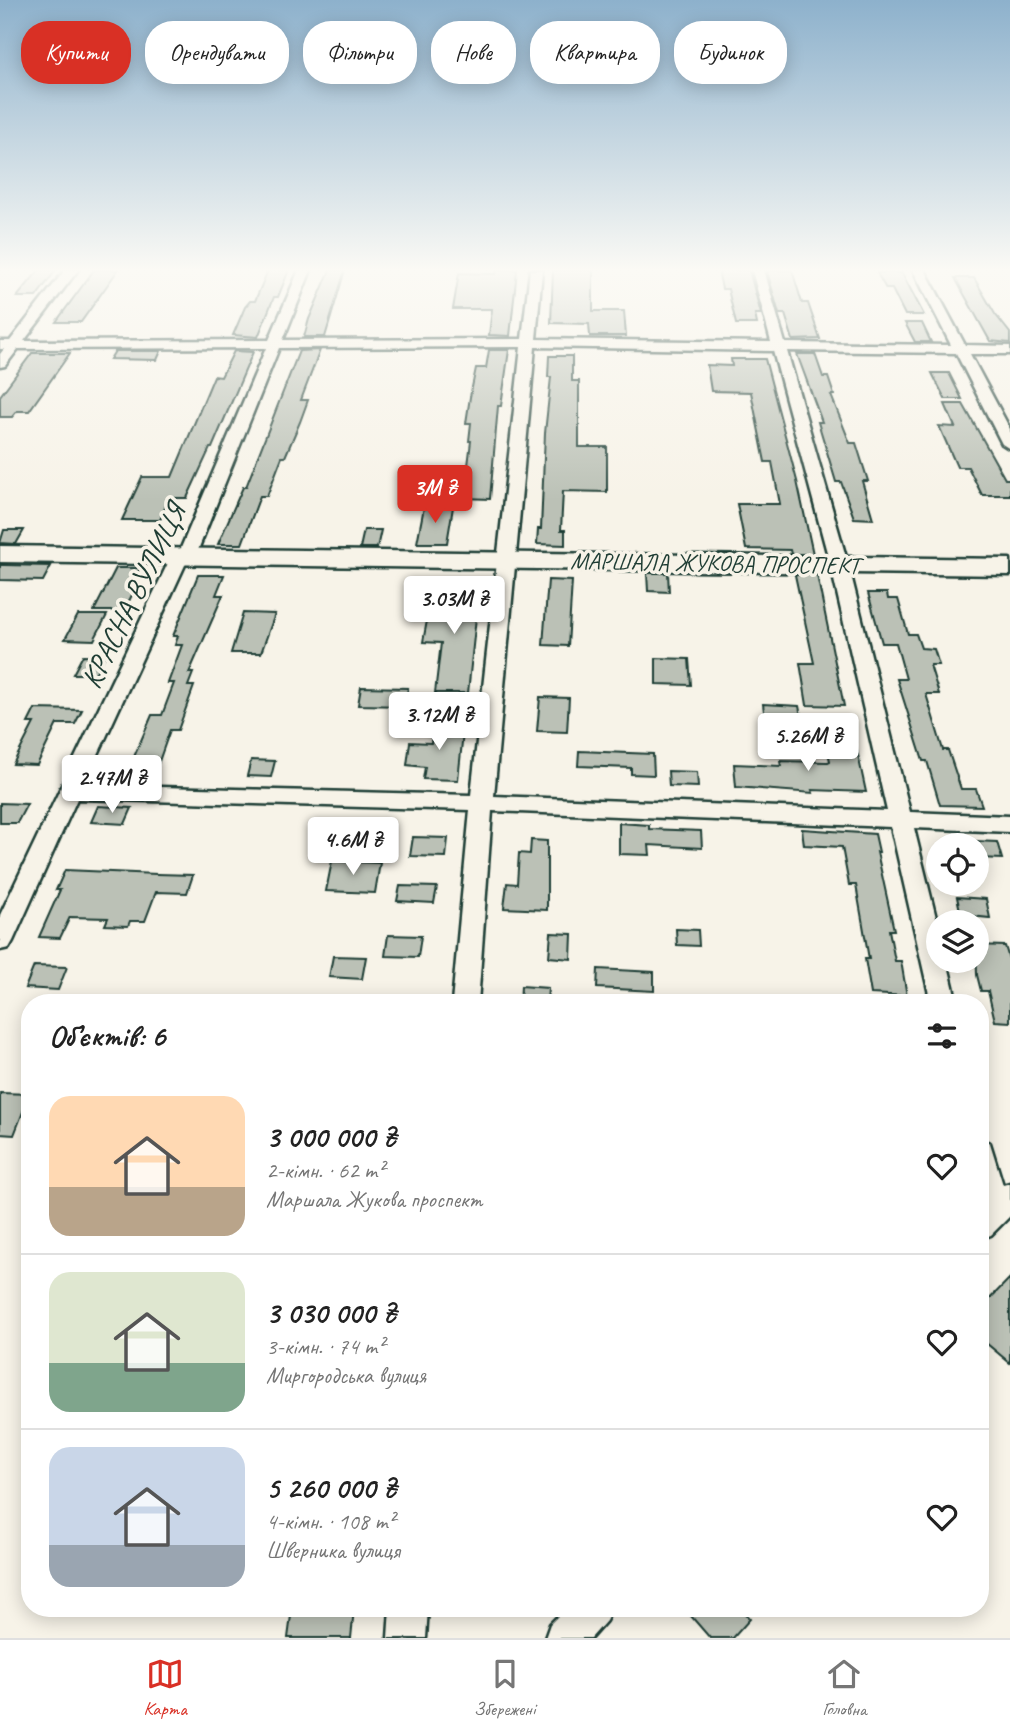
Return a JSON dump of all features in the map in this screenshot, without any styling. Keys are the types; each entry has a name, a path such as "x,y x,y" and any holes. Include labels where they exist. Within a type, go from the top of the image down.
{"street":[{"path":"0,363 14,346"},
{"name":"КРАСНА ВУЛИЦЯ","path":"0,941 177,563 189,550 274,346"},
{"path":"466,994 506,560 530,346"},
{"path":"778,346 839,564 942,994"},
{"path":"805,346 1010,350"},
{"path":"961,349 1010,444"},
{"name":"МАРШАЛА ЖУКОВА ПРОСПЕКТ","path":"0,554 1010,567"},
{"path":"70,792 483,803 1010,824"},
{"path":"989,1187 995,1210"},
{"path":"407,1638 408,1617"},
{"path":"564,1638 584,1617"}],"building":[{"path":"320,350 301,400 308,400 300,422 285,457 282,457 267,496 260,496 242,544 218,544 243,487 246,487 299,351"},
{"path":"489,350 509,350 501,406 498,406 490,499 464,498 471,441 471,423 466,423 470,397 476,368 486,368"},
{"path":"115,351 161,351 157,360 110,359"},
{"path":"234,351 253,352 212,448 187,498 169,498 160,520 122,520 142,477 172,477 214,376 221,377"},
{"path":"32,353 70,353 29,411 17,411 12,417 0,417 0,396"},
{"path":"797,354 815,354 823,377 828,377 834,395 831,395 850,443 856,443 868,481 862,481 873,519 854,518 841,482 836,482 818,422 822,422"},
{"path":"549,356 572,356 572,381 579,381 579,447 607,447 607,492 563,491 561,530 565,530 565,545 537,544 538,529 541,529 545,433 551,377 548,377"},
{"path":"731,359 765,359 813,554 791,554 790,550 746,549 737,504 780,504 772,462 765,462 751,392 711,391 707,365 732,366"},
{"path":"932,373 949,373 962,399 945,399"},
{"path":"945,404 963,404 1005,479 1010,479 1010,495 982,495 968,467 957,467 939,426 955,427"},
{"path":"424,507 453,507 447,543 417,543"},
{"path":"4,530 24,530 16,544 0,543"},
{"path":"364,530 381,530 377,548 360,548"},
{"path":"0,565 51,566 43,581 0,580"},
{"path":"116,568 140,568 134,580 139,581 124,611 94,611"},
{"path":"647,573 668,573 669,592 648,591"},
{"path":"198,575 224,575 216,595 223,595 189,673 193,673 188,686 194,686 178,730 170,730 157,767 130,766 152,715 162,715 174,683 168,683 182,645 175,645 178,636 173,636"},
{"path":"795,575 817,575 844,706 807,705 800,663 814,663"},
{"path":"461,579 480,579 468,693 435,693 441,643 423,642 428,615 432,615 435,593 459,593"},
{"path":"548,580 572,581 568,646 543,645"},
{"path":"868,593 887,593 888,599 898,599 908,634 916,634 921,648 934,649 939,665 930,665 939,694 926,694 943,750 948,750 961,789 976,789 982,806 940,805 897,679 906,679 896,643 882,643"},
{"path":"243,613 275,614 261,653 231,653"},
{"path":"78,615 107,615 94,640 65,639"},
{"path":"83,655 105,656 95,674 73,674"},
{"path":"656,658 689,659 691,685 656,684"},
{"path":"361,687 408,688 405,706 358,705"},
{"path":"540,697 569,698 567,732 537,731"},
{"path":"763,704 799,706 802,721 765,719"},
{"path":"35,709 82,710 75,724 57,724 37,765 13,764 34,723 28,723"},
{"path":"434,722 464,723 458,780 423,779 425,767 407,765 410,742 431,743"},
{"path":"825,740 855,741 866,792 812,790 813,793 736,787 734,764 781,766 780,761 828,762 830,761"},
{"path":"579,751 653,754 654,775 631,774 631,768 578,766"},
{"path":"251,760 275,761 271,777 247,776"},
{"path":"668,771 697,772 698,787 669,786"},
{"path":"0,803 27,804 17,823 0,823"},
{"path":"98,806 132,808 125,824 91,822"},
{"path":"619,823 649,825 649,829 701,831 702,848 649,845 650,855 619,854"},
{"path":"802,829 875,834 894,930 889,930 895,961 901,961 907,994 871,994 865,959 869,959 856,885 849,885 842,847 804,845"},
{"path":"413,837 448,838 446,857 410,856"},
{"path":"531,840 547,841 547,910 504,908 507,883 517,884 519,853 530,854"},
{"path":"989,842 997,842 1002,859 989,858"},
{"path":"332,861 380,863 375,893 326,891"},
{"path":"65,870 193,875 187,893 156,892 145,921 130,921 128,926 105,925 108,918 70,917 60,938 39,937 60,890 56,890"},
{"path":"400,886 437,887 434,903 397,901"},
{"path":"957,897 986,899 988,910 960,910"},
{"path":"676,929 698,930 699,946 677,945"},
{"path":"551,933 572,934 571,959 549,957"},
{"path":"388,935 421,936 418,957 385,956"},
{"path":"989,945 1005,946 1010,962 1010,1022 995,1021 988,991 981,991 977,973 989,973"},
{"path":"333,956 366,957 362,979 329,977"},
{"path":"34,966 67,967 58,990 25,988"},
{"path":"598,969 654,972 654,991 597,988"},
{"path":"521,986 548,988 548,994 521,994"},
{"path":"0,1093 21,1094 21,1117 14,1135 0,1134"},
{"path":"1010,1278 1010,1363 989,1346 989,1300"},
{"path":"291,1617 353,1617 351,1638 288,1638"},
{"path":"692,1617 750,1619 733,1638 710,1638"}]}
